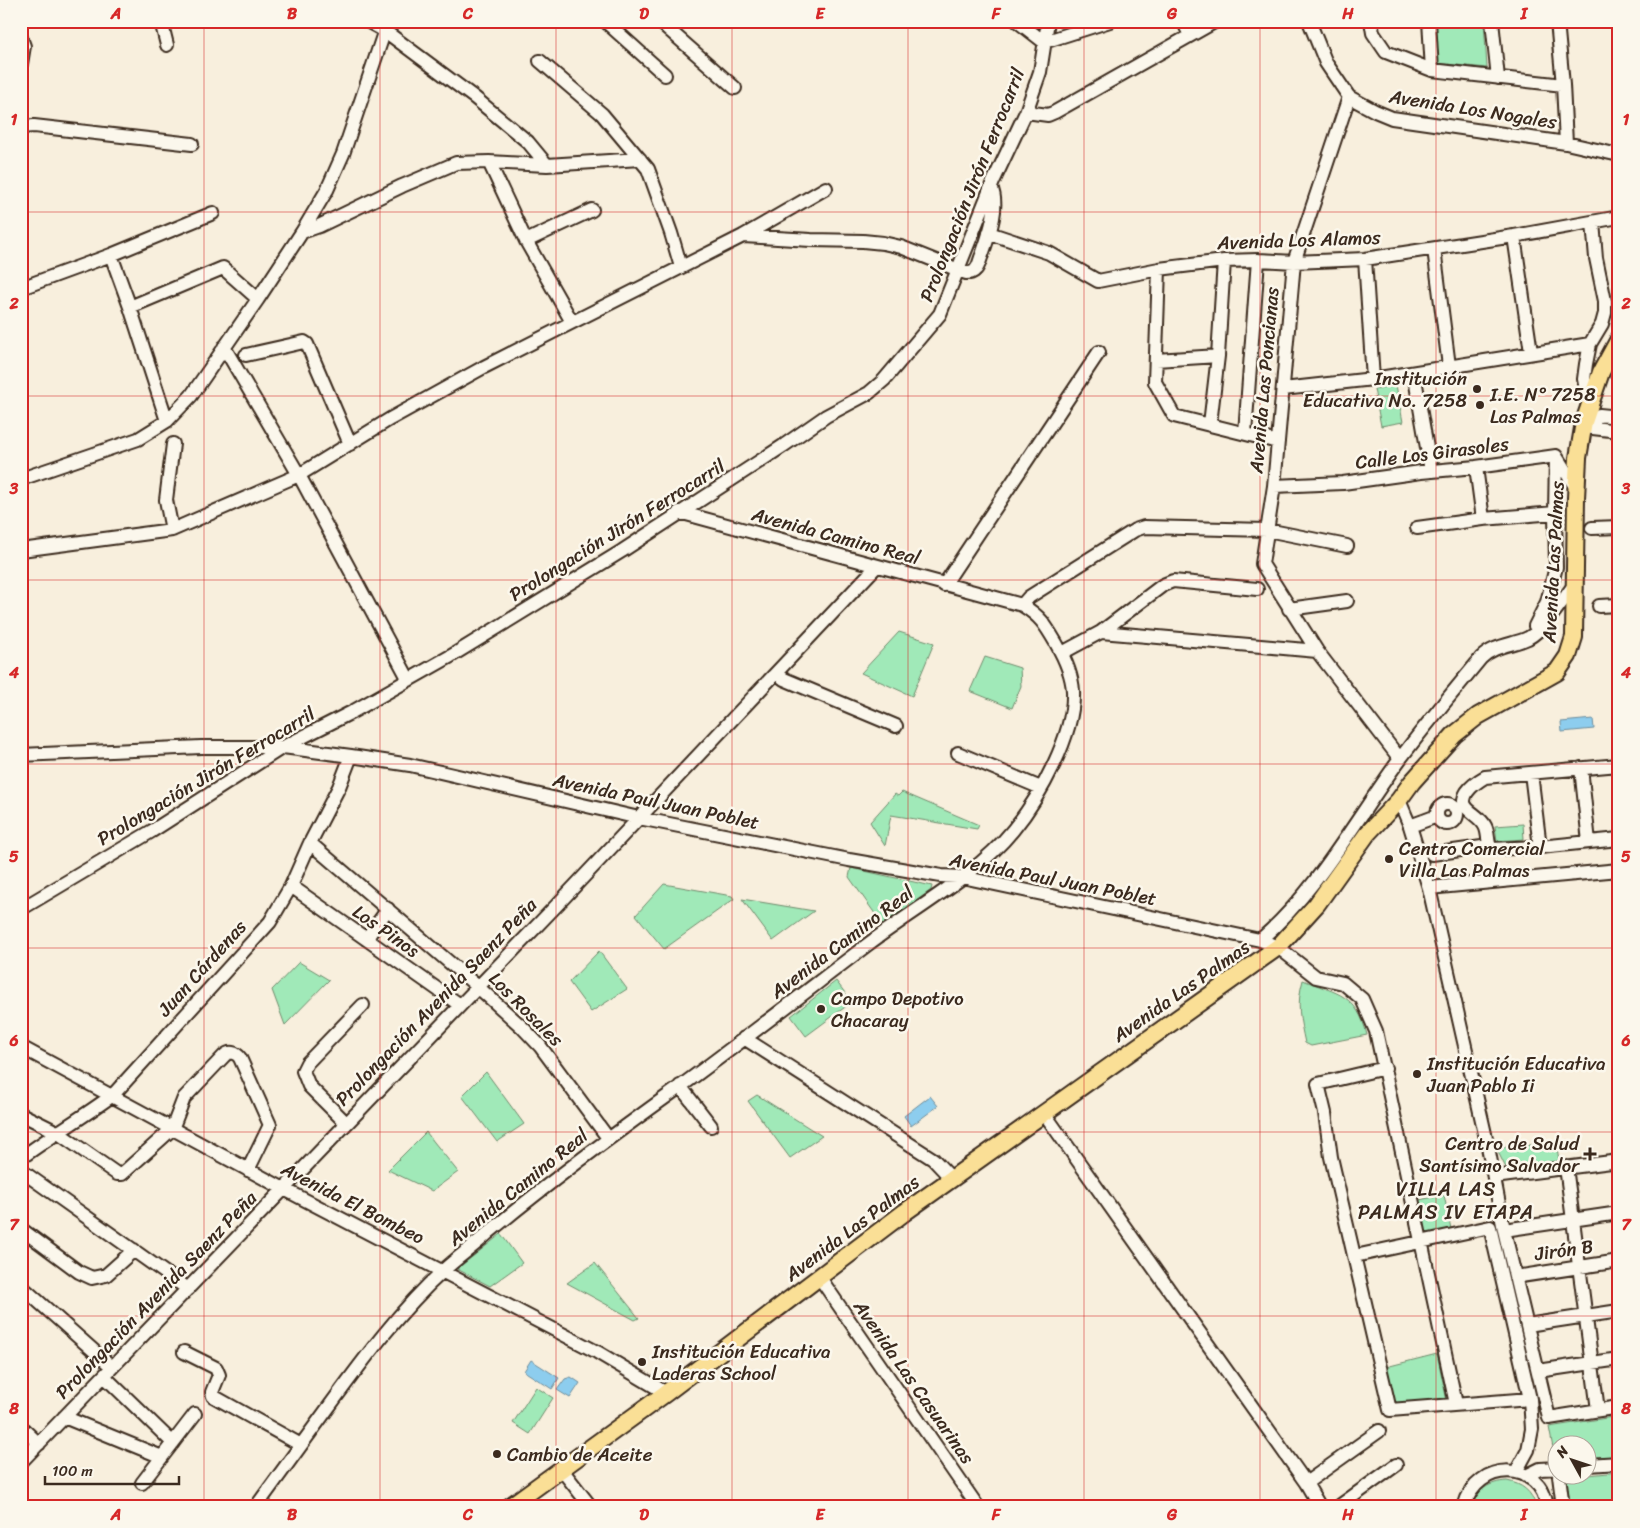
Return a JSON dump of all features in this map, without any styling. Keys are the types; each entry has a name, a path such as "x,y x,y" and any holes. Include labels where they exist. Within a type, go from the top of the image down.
{"main road":[{"name":"Avenida Las Palmas","path":"509,1507 666,1393 951,1178 1278,947 1317,904 1367,834 1399,800 1412,782 1454,735 1478,716 1557,672 1568,656 1574,637 1578,458 1589,408 1601,372 1619,339"}],"street":[{"path":"161,21 167,45"},
{"path":"367,21 386,26 517,132 547,165"},
{"path":"659,21 735,88"},
{"path":"1017,21 1044,42 1110,21"},
{"name":"Prolongación Jirón Ferrocarril","path":"21,909 152,831 283,747 451,656 602,563 826,416 869,393 884,380 940,314 991,187 1026,112 1040,72 1048,21"},
{"path":"1183,21 1190,35"},
{"path":"1026,112 1048,115 1055,112 1216,21"},
{"name":"Avenida Los Nogales","path":"1309,21 1326,64 1349,97 1375,111 1392,118 1566,143 1619,155"},
{"path":"1371,21 1373,33 1386,52 1432,70 1563,85"},
{"path":"1429,21 1432,70"},
{"path":"1492,21 1498,78"},
{"path":"1557,21 1566,143"},
{"path":"612,24 665,75"},
{"path":"21,479 138,439 167,420 191,396 258,299 327,190 342,154 386,26"},
{"path":"21,38 24,46 21,64"},
{"path":"540,61 602,114 648,169 681,267"},
{"path":"21,75 21,100"},
{"name":"Avenida Las Poncianas","path":"1349,97 1294,262 1274,486 1262,564 1317,652 1400,759"},
{"path":"21,127 34,126 192,144"},
{"path":"302,232 319,226 402,186 456,164 489,162 547,165 640,159"},
{"path":"489,162 526,241 572,322"},
{"path":"743,236 883,243 968,273 977,268 992,227 994,193 991,187"},
{"path":"21,550 172,530 299,475 390,420 484,367 743,236 826,188"},
{"path":"526,241 592,210"},
{"path":"21,288 111,255 213,213"},
{"name":"Avenida Los Alamos","path":"989,233 1049,254 1098,281 1159,269 1224,261 1294,262 1365,259 1514,236 1619,217"},
{"path":"1589,408 1584,379 1590,344 1602,324 1605,314 1605,301 1596,258 1592,222"},
{"path":"1514,236 1532,352"},
{"path":"1434,249 1449,366"},
{"path":"111,255 167,420"},
{"path":"1365,259 1373,379"},
{"path":"1245,433 1258,260"},
{"path":"1210,424 1218,356 1224,261"},
{"path":"130,307 223,268 258,299"},
{"path":"1159,269 1155,382 1174,416 1278,442"},
{"path":"246,354 304,342 308,344 350,444"},
{"path":"1283,389 1373,379 1590,344"},
{"path":"224,347 299,475 408,680"},
{"path":"944,585 1098,352"},
{"path":"1156,360 1218,356"},
{"path":"1414,372 1431,471"},
{"path":"1585,427 1599,415 1619,417"},
{"path":"1585,427 1619,431"},
{"path":"172,530 166,500 173,444"},
{"path":"1556,456 1576,488"},
{"path":"1530,637 1547,602 1556,567 1556,456"},
{"name":"Calle Los Girasoles","path":"1274,486 1342,483 1556,456"},
{"path":"1476,467 1483,519"},
{"name":"Avenida Camino Real","path":"256,1507 382,1335 443,1271 534,1195 608,1138 885,932 962,878 990,855 1013,830 1041,788 1065,738 1073,709 1073,688 1062,653 1037,615 1022,606 680,512"},
{"path":"1417,528 1483,519 1555,513"},
{"path":"1022,606 1030,597 1135,530 1144,527 1267,530 1347,546"},
{"path":"1592,528 1619,527"},
{"path":"1555,542 1565,557 1575,566"},
{"name":"Prolongación Avenida Saenz Peña","path":"21,1462 460,1006 876,566"},
{"path":"1062,653 1101,632 1163,585 1173,581 1257,589"},
{"path":"1260,940 1303,897 1400,759 1486,654 1496,648 1530,637 1554,612 1574,584"},
{"path":"1290,609 1348,601"},
{"path":"1599,606 1619,605"},
{"path":"1101,632 1317,652"},
{"path":"776,673 784,679 896,726"},
{"path":"317,730 313,738 318,752"},
{"name":"Avenida Paul Juan Poblet","path":"21,755 201,747 283,747 410,765 639,818 849,860 962,878 1260,940 1278,947 1316,978 1343,983 1362,1000 1376,1031 1456,1404"},
{"path":"958,752 1041,788"},
{"name":"Juan Cárdenas","path":"21,1158 112,1095 270,922 291,886 310,843 339,787 351,756"},
{"path":"1410,826 1437,816 1440,822 1448,825 1456,821 1464,798 1470,788 1477,781 1486,777 1619,765"},
{"path":"1581,768 1589,842"},
{"path":"1532,773 1540,847"},
{"path":"1399,800 1410,826 1429,888 1494,1177 1504,1230 1549,1418 1619,1407"},
{"path":"1460,808 1477,815 1485,826 1489,846"},
{"path":"1363,814 1378,822"},
{"path":"1432,854 1489,846 1491,849 1540,847 1619,839"},
{"name":"Los Rosales","path":"310,843 478,987 540,1046 608,1138"},
{"path":"1429,888 1619,870"},
{"name":"Los Pinos","path":"291,886 460,1006"},
{"path":"366,939 388,909"},
{"path":"346,1123 310,1086 304,1071 307,1063 362,1005"},
{"path":"744,1038 933,1159 951,1178"},
{"name":"Avenida El Bombeo","path":"21,1046 248,1170 597,1352 666,1393"},
{"path":"21,1114 57,1132 117,1174 122,1174 172,1129 184,1098 226,1054 236,1054 240,1058 270,1124 248,1170"},
{"path":"1385,1068 1318,1084 1332,1157 1390,1410 1530,1399"},
{"path":"680,1086 710,1126"},
{"path":"1044,1113 1306,1483 1320,1507"},
{"path":"1494,1177 1619,1161"},
{"path":"1566,1168 1598,1410"},
{"path":"26,1174 188,1289"},
{"path":"1504,1230 1619,1213"},
{"path":"1355,1256 1422,1240 1490,1227 1530,1399 1532,1429 1521,1474"},
{"path":"21,1229 78,1272 92,1278 106,1275 134,1250"},
{"name":"Jirón B","path":"1515,1276 1619,1262"},
{"name":"Avenida Las Casuarinas","path":"820,1278 978,1507"},
{"path":"21,1286 108,1372 173,1443"},
{"path":"1526,1325 1619,1311"},
{"path":"184,1352 216,1368 220,1375 212,1392 213,1396 301,1445"},
{"path":"1538,1371 1619,1359"},
{"path":"142,1483 195,1414"},
{"path":"64,1417 162,1458"},
{"path":"21,1427 39,1444"},
{"path":"1306,1483 1379,1431"},
{"path":"1528,1450 1533,1461 1540,1469"},
{"path":"1598,1464 1619,1463"},
{"path":"1338,1507 1396,1466"},
{"path":"1521,1474 1548,1469"},
{"path":"562,1470 591,1507"},
{"path":"1461,1506 1474,1485 1493,1473 1504,1471 1521,1474 1535,1483 1542,1492 1547,1507"},
{"path":"1560,1486 1563,1507"}],"green space":[{"path":"1433,21 1484,21 1487,68 1436,63"},
{"path":"1396,385 1403,422 1381,426 1374,389"},
{"path":"899,632 934,643 912,696 861,673"},
{"path":"985,657 1020,668 1021,686 1012,708 970,691"},
{"path":"902,792 979,825 977,829 891,815 885,846 870,822 895,794 898,796"},
{"path":"1523,824 1524,839 1497,841 1495,826"},
{"path":"851,868 932,886 931,890 883,925 849,877"},
{"path":"664,884 732,896 734,899 664,949 636,915"},
{"path":"742,899 814,911 773,941"},
{"path":"599,951 627,989 591,1012 569,982"},
{"path":"299,962 329,980 285,1025 272,990"},
{"path":"1303,980 1336,993 1352,1003 1363,1021 1367,1035 1311,1046 1305,1043 1299,1004"},
{"name":"Campo Depotivo Chacaray","path":"836,981 852,1002 806,1036 791,1016"},
{"path":"486,1072 524,1124 497,1142 462,1096"},
{"path":"757,1095 822,1136 790,1158 748,1101"},
{"path":"426,1132 458,1172 432,1191 388,1170"},
{"path":"1556,1143 1560,1165 1510,1169 1505,1166 1496,1148"},
{"path":"1444,1195 1451,1229 1426,1235 1419,1200"},
{"path":"501,1234 522,1263 490,1286 457,1269"},
{"path":"595,1263 639,1318 635,1320 567,1283"},
{"path":"1437,1354 1447,1401 1394,1404 1386,1367"},
{"path":"536,1387 553,1398 530,1434 513,1423"},
{"path":"1619,1416 1619,1458 1598,1460 1598,1436 1551,1436 1549,1427"},
{"path":"1619,1472 1619,1507 1570,1507 1568,1486 1598,1486 1598,1474"},
{"path":"1507,1481 1526,1489 1536,1507 1472,1507 1477,1495 1485,1488 1495,1483"}],"water":[{"path":"1593,719 1594,729 1562,732 1561,722"},
{"path":"930,1096 938,1106 911,1126 904,1116"},
{"path":"531,1360 559,1378 552,1389 524,1371"},
{"path":"571,1377 580,1383 570,1398 557,1390 565,1379"}],"place":[{"name":"Institución Educativa No. 7258","path":"1477,389"},
{"name":"I.E. N° 7258 Las Palmas","path":"1480,405"},
{"name":"Centro Comercial Villa Las Palmas","path":"1389,859"},
{"name":"Campo Depotivo Chacaray","path":"821,1009"},
{"name":"Institución Educativa Juan Pablo Ii","path":"1417,1074"},
{"name":"Centro de Salud Santísimo Salvador","path":"1590,1154"},
{"name":"Institución Educativa Laderas School","path":"642,1362"},
{"name":"Cambio de Aceite","path":"497,1454"}],"district":[{"name":"VILLA LAS PALMAS IV ETAPA","path":"1446,1200"}]}
